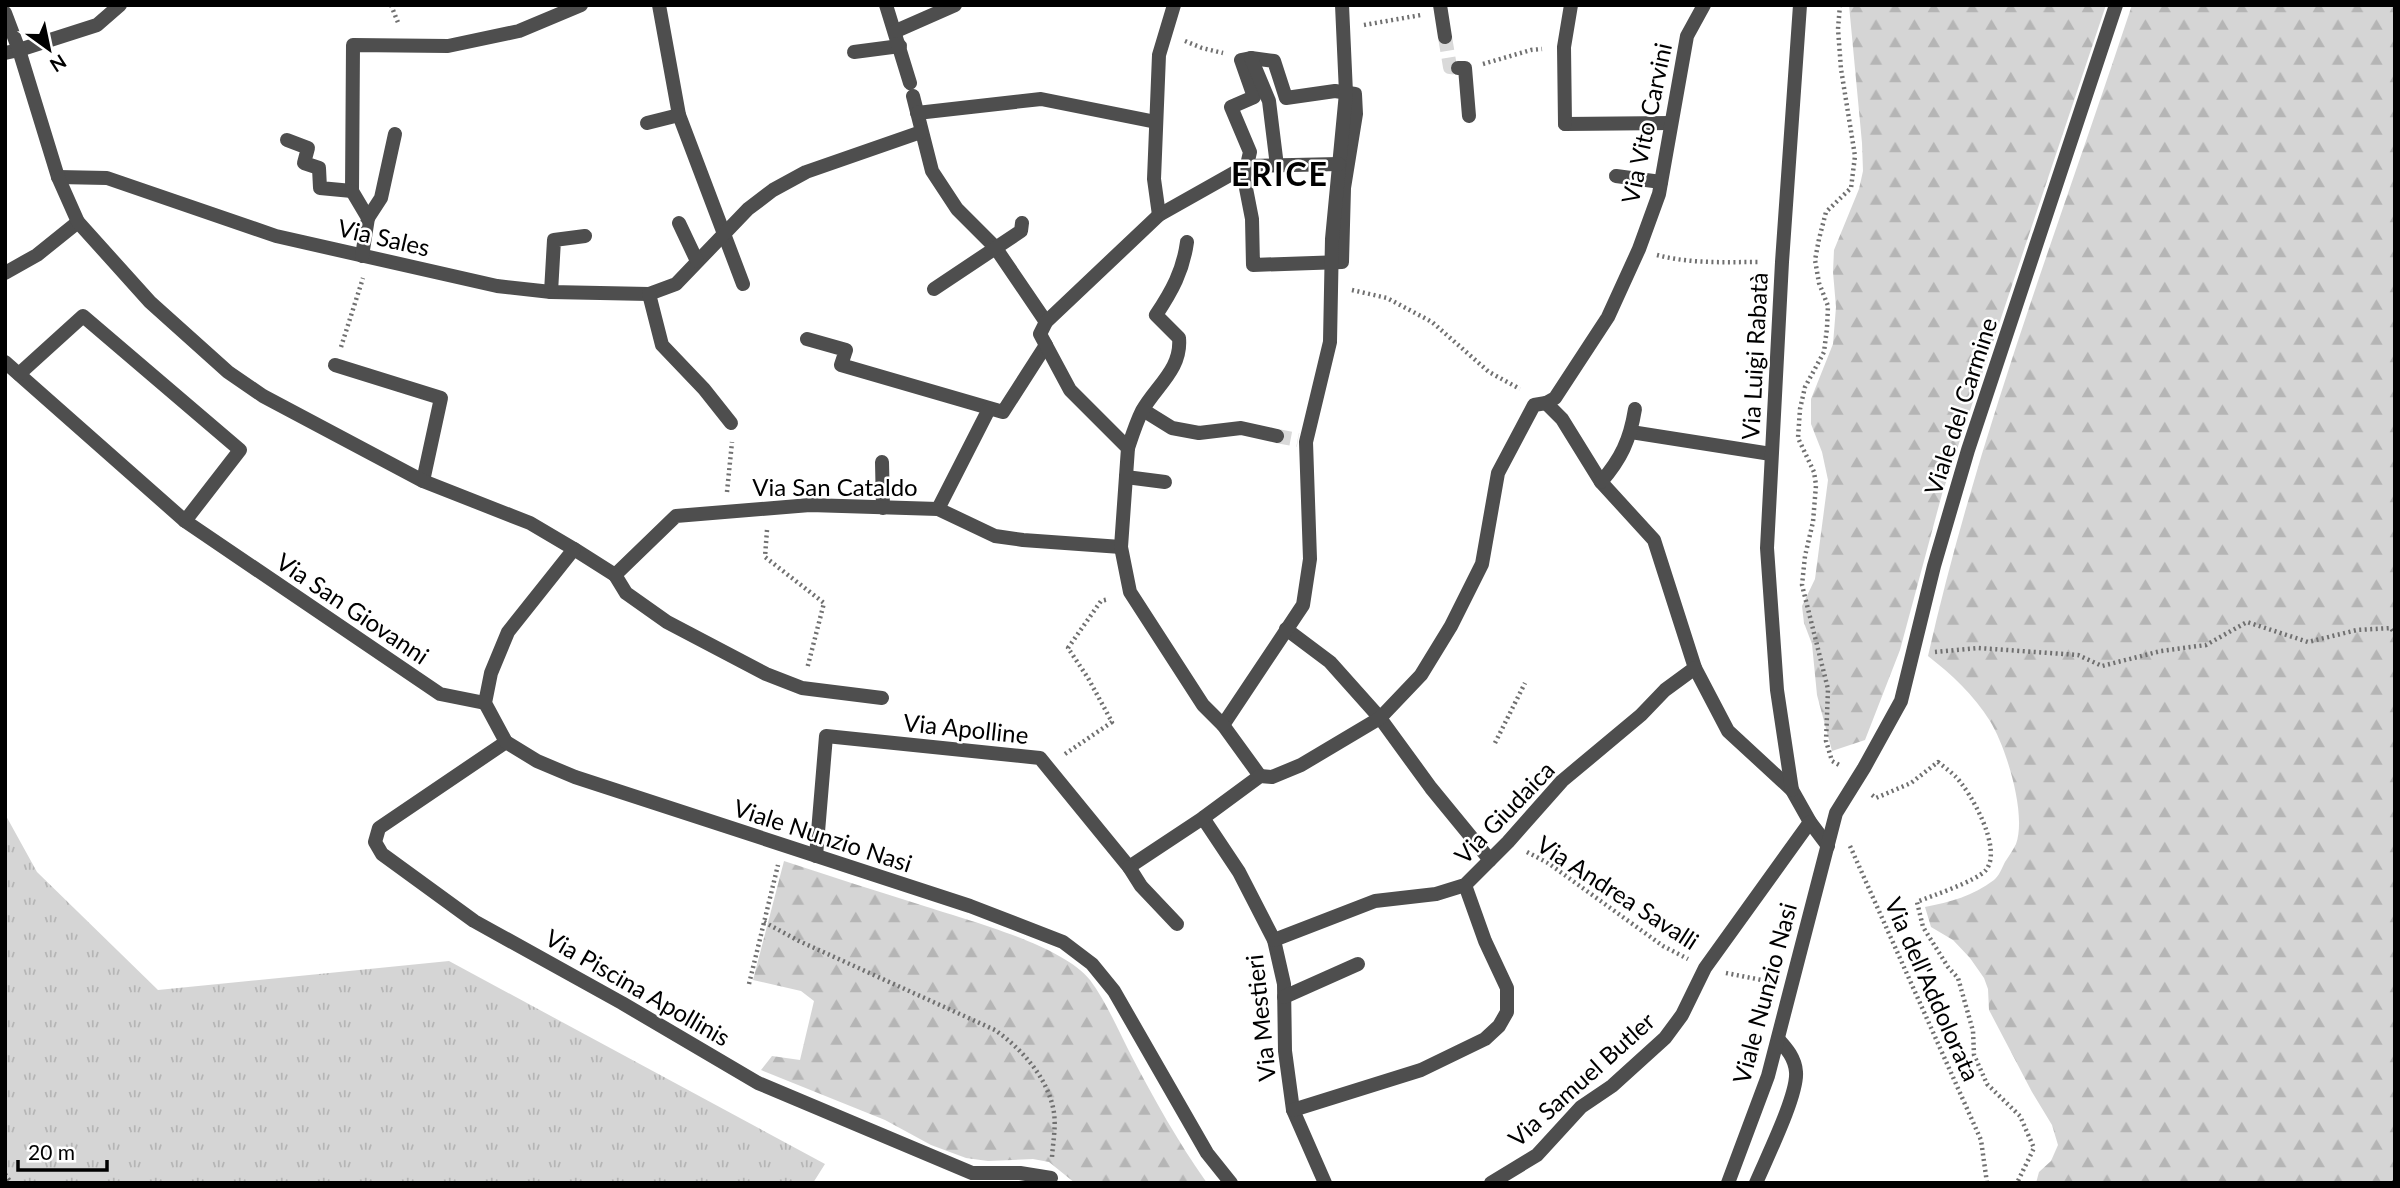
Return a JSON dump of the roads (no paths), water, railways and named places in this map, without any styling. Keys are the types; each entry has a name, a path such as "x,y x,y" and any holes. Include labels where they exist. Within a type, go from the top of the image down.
{"street":[{"path":"12,51 97,25 120,5"},
{"path":"368,218 352,191 353,45 448,46 519,31 581,5"},
{"path":"659,5 678,115 743,284"},
{"path":"886,5 896,31 932,171 957,209 995,247 1045,324"},
{"path":"896,31 956,5"},
{"path":"1160,215 1154,179 1159,55 1174,5"},
{"path":"1223,725 1303,605 1310,559 1302,441 1330,342 1331,263 1346,93 1342,5"},
{"path":"1571,5 1564,47 1565,124 1671,124"},
{"name":"Via Vito Carvini","path":"1380,718 1421,675 1451,626 1482,564 1498,473 1540,404 1555,398 1608,317 1639,249 1661,182 1686,36 1704,5"},
{"name":"Via Luigi Rabatà","path":"1792,790 1777,690 1767,548 1782,262 1800,5"},
{"name":"Viale del Carmine","path":"1836,813 1901,701 1934,566 1968,450 2116,5"},
{"path":"1440,9 1445,37"},
{"path":"5,13 12,51 58,177 78,222 150,302 228,372 263,397 423,481 530,523 615,575 626,593 667,622 766,674 802,688 882,698"},
{"path":"854,52 900,46"},
{"path":"1251,58 1269,101 1277,166"},
{"path":"1251,58 1274,61 1286,98 1335,90 1355,94 1356,114 1344,188 1342,262 1253,265 1252,219 1244,178 1250,152 1231,107 1254,97 1241,60 1251,58"},
{"path":"1462,68 1469,116"},
{"path":"916,113 1041,99 1156,122"},
{"path":"647,123 678,115"},
{"name":"Via Sales","path":"58,177 107,177 276,236 497,286 551,292 649,294 676,284 748,209 773,190 806,172 921,132"},
{"path":"366,256 368,218 381,198 395,134"},
{"path":"287,140 308,148 304,163 319,168 320,188 352,191"},
{"path":"1128,448 1070,390 1040,334 1045,324 1160,215 1246,166 1339,164"},
{"path":"1616,176 1661,182"},
{"path":"5,272 37,255 78,222"},
{"path":"679,223 697,261"},
{"path":"934,289 1021,231 1022,223"},
{"path":"551,292 554,240 585,236"},
{"path":"1187,242 1177,283 1156,315 1179,338 1180,349 1176,362 1143,410 1128,448 1121,547 1130,592 1203,705 1223,725 1260,776"},
{"path":"649,294 662,345 705,389 731,423"},
{"path":"19,374 83,316 240,450 186,521"},
{"path":"807,339 846,350 841,366 1003,412 1046,345"},
{"name":"Via San Giovanni","path":"5,362 186,521 440,694 485,703"},
{"path":"335,365 441,398 423,481"},
{"path":"1540,404 1562,419 1601,482 1654,540 1695,668 1728,731 1792,790 1810,822 1828,846"},
{"path":"1601,482 1616,464 1632,432 1635,409"},
{"path":"937,509 992,410"},
{"path":"1143,410 1172,428 1199,433 1241,428 1277,436"},
{"path":"1632,432 1771,454"},
{"path":"882,462 883,508"},
{"path":"1126,477 1165,482"},
{"name":"Via San Cataldo","path":"615,575 676,516 810,505 937,509 995,536 1121,547"},
{"path":"506,742 485,703 491,673 508,632 574,550"},
{"path":"1286,629 1330,662 1380,718 1431,788 1490,860"},
{"name":"Via Giudaica","path":"1274,940 1375,901 1436,894 1465,885 1562,781 1641,715 1665,690 1695,668"},
{"path":"1129,867 1260,776 1272,777 1301,765 1380,718"},
{"name":"Via Apolline","path":"816,856 826,736 1040,758 1129,867 1141,886 1177,924"},
{"name":"Viale Nunzio Nasi","path":"506,742 537,761 575,777 970,906 1063,942 1092,964 1114,991 1207,1153 1231,1183"},
{"name":"Via Piscina Apollinis","path":"506,742 379,828 376,842 382,855 474,921 622,1003 758,1083 972,1173 1020,1173 1054,1181"},
{"name":"Viale Nunzio Nasi","path":"1728,1183 1768,1076 1836,813"},
{"name":"Via Mestieri","path":"1203,818 1239,872 1274,940 1284,984 1286,1051 1293,1110 1325,1183"},
{"name":"Via Samuel Butler","path":"1491,1183 1537,1154 1581,1107 1612,1086 1665,1038 1682,1015 1705,968 1786,859 1810,822"},
{"path":"1293,1110 1420,1070 1485,1039 1499,1026 1507,1012 1507,988 1485,941 1465,885"},
{"path":"1284,997 1358,964"},
{"path":"1756,1183 1787,1108 1796,1074 1791,1053 1778,1039"}],"tunnel":[{"path":"1445,37 1450,67 1458,68"},
{"path":"1277,436 1298,440"}],"district":[{"name":"ERICE","path":"1280,173"}]}
